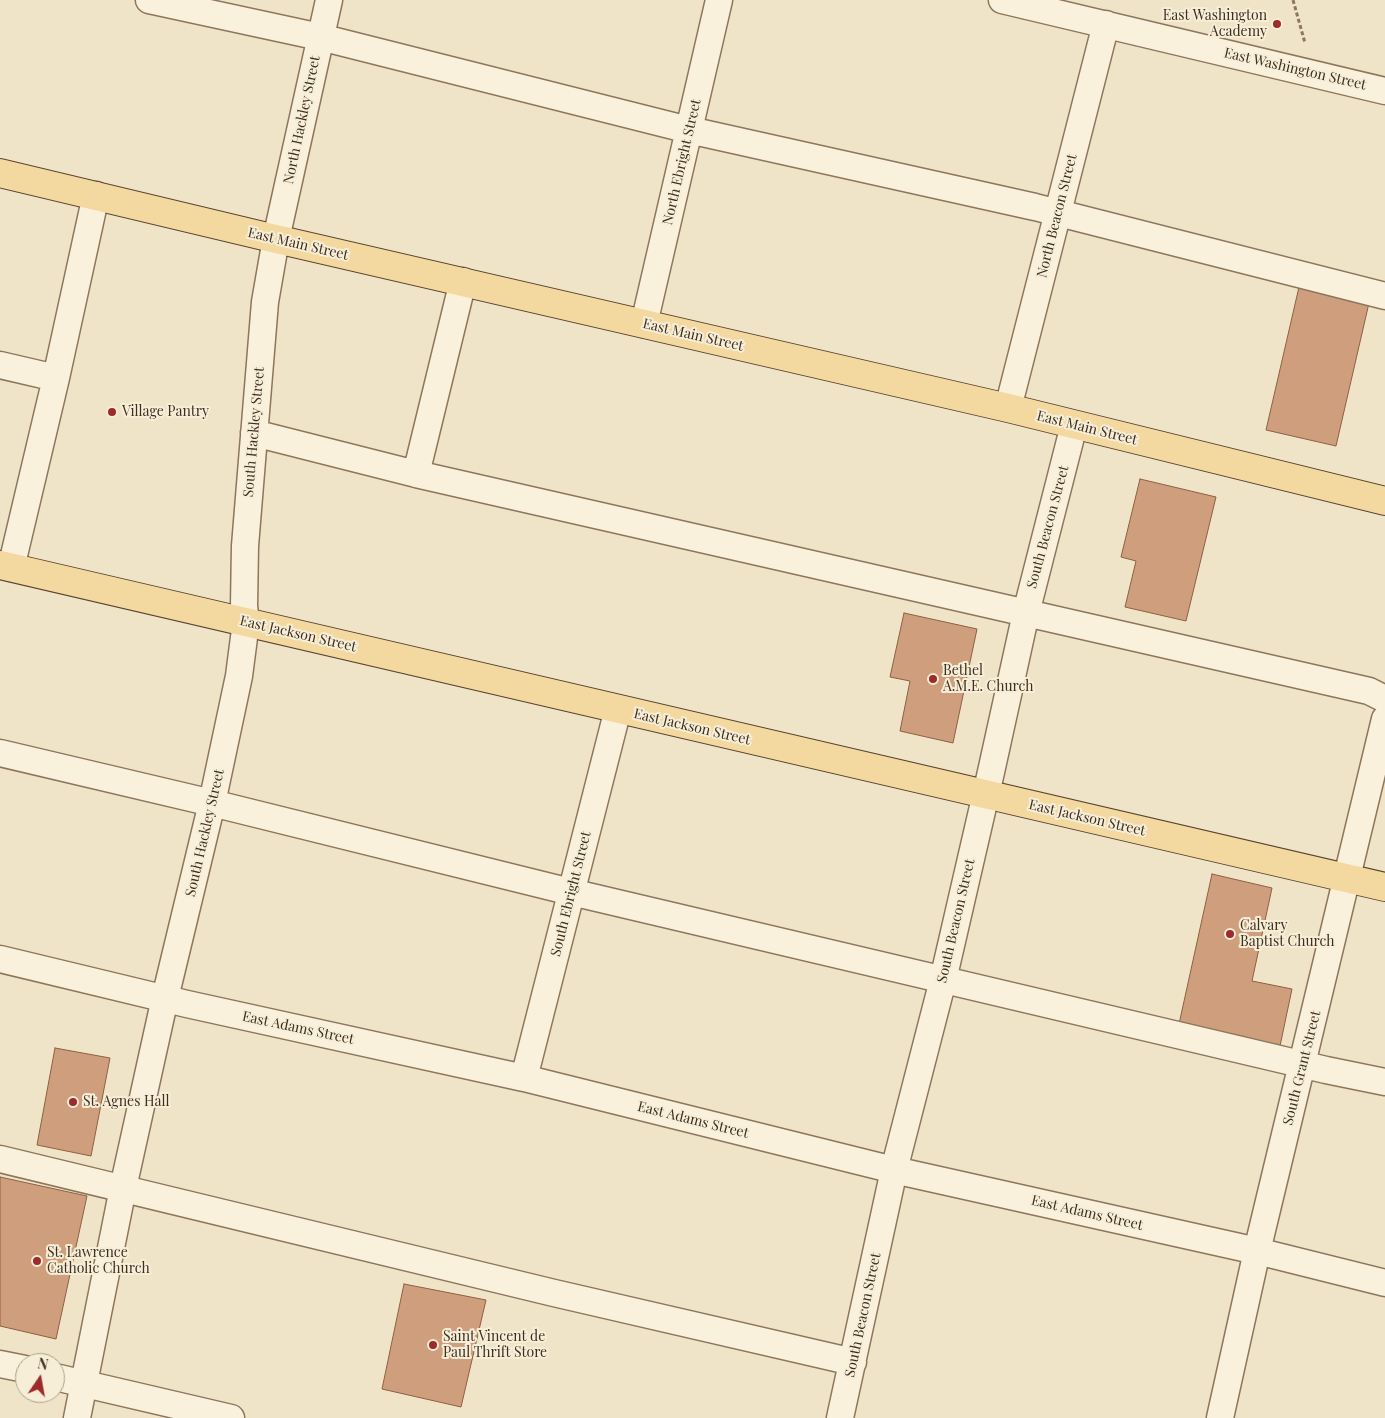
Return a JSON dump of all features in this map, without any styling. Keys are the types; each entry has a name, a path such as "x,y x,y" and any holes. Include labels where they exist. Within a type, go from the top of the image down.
{"main road":[{"name":"East Main Street","path":"0,173 276,239 1008,408 1385,501"},
{"name":"East Jackson Street","path":"5,566 1385,887"}],"street":[{"path":"149,0 320,37 689,130 1057,213 1385,296"},
{"name":"North Hackley Street","path":"276,239 329,0"},
{"name":"North Ebright Street","path":"644,324 719,0"},
{"name":"East Washington Street","path":"1002,0 1385,91"},
{"name":"North Beacon Street","path":"1008,408 1106,24"},
{"path":"5,566 56,378 96,195"},
{"name":"South Hackley Street","path":"77,1418 123,1188 164,998 212,803 239,676 246,622 244,606 245,546 254,434 266,302 276,239"},
{"path":"416,474 464,281"},
{"path":"0,366 56,378"},
{"name":"South Beacon Street","path":"840,1418 894,1170 943,980 1026,613 1074,425"},
{"path":"254,434 416,474 1369,691 1385,699"},
{"name":"South Ebright Street","path":"524,1078 618,709"},
{"name":"South Grant Street","path":"1220,1418 1257,1251 1385,719"},
{"path":"0,753 212,803 571,892 1385,1082"},
{"name":"East Adams Street","path":"0,959 164,998 524,1078 894,1170 1257,1251 1385,1283"},
{"path":"0,1159 564,1295 853,1362"},
{"path":"0,1364 15,1368"},
{"path":"65,1378 231,1418"}],"path":[{"path":"1293,0 1305,43"}],"building":[{"path":"1299,287 1369,303 1336,446 1266,430"},
{"path":"1140,479 1216,497 1186,621 1125,607 1136,561 1121,557"},
{"name":"Bethel A.M.E. Church","path":"904,613 977,629 953,743 900,731 910,681 890,677"},
{"name":"Calvary Baptist Church","path":"1212,874 1272,888 1252,981 1292,989 1280,1046 1179,1024"},
{"name":"St. Agnes Hall","path":"55,1048 110,1058 91,1156 37,1145"},
{"name":"St. Lawrence Catholic Church","path":"0,1177 87,1196 56,1339 0,1326"},
{"name":"Saint Vincent de Paul Thrift Store","path":"404,1284 486,1300 461,1407 382,1389"}],"place":[{"name":"East Washington Academy","path":"1277,24"},
{"name":"Village Pantry","path":"112,412"},
{"name":"Bethel A.M.E. Church","path":"933,679"},
{"name":"Calvary Baptist Church","path":"1230,934"},
{"name":"St. Agnes Hall","path":"73,1102"},
{"name":"St. Lawrence Catholic Church","path":"37,1261"},
{"name":"Saint Vincent de Paul Thrift Store","path":"433,1345"}]}
